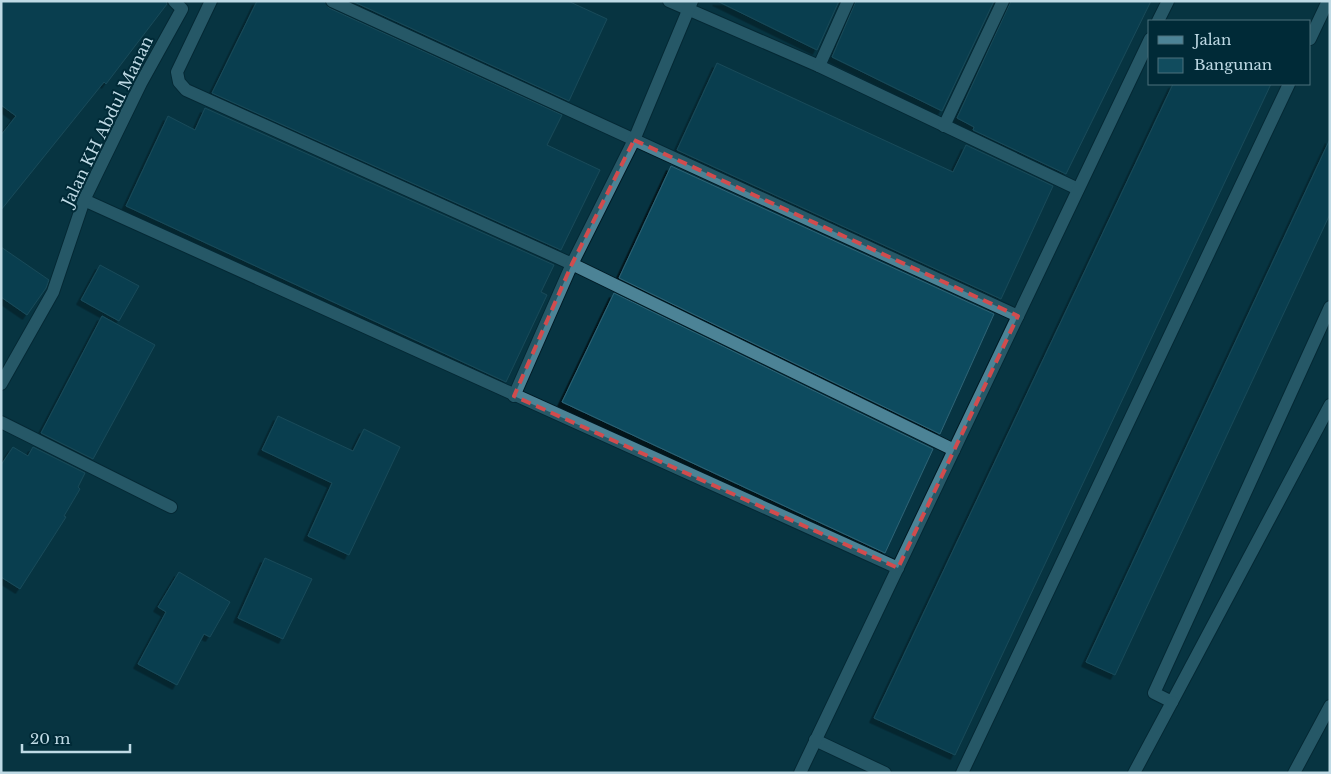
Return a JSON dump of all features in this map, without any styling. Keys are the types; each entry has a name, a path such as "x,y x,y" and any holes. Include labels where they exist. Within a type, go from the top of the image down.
{"street":[{"path":"211,1 177,72 178,82 186,90 572,264 954,450"},
{"path":"332,1 1018,316"},
{"path":"669,1 690,6 1078,189"},
{"path":"819,66 848,1"},
{"path":"944,126 1003,1"},
{"path":"1158,20 1168,1"},
{"path":"1311,37 1328,1"},
{"name":"Jalan KH Abdul Manan","path":"1,384 53,292 84,200 178,5"},
{"path":"514,396 572,264 634,140 690,6"},
{"path":"800,773 1148,43"},
{"path":"962,773 1289,85"},
{"path":"84,200 898,568"},
{"path":"1172,702 1154,693 1330,306"},
{"path":"1134,773 1330,405"},
{"path":"1,422 171,507"},
{"path":"1294,773 1330,706"},
{"path":"815,740 885,773"}],"highlighted area":[{"path":"634,140 1018,316 898,568 514,396 572,264"}],"building":[{"path":"1,1 166,1 167,4 106,84 104,82 1,210 1,135 16,116 1,105"},
{"path":"257,1 324,1 329,8 562,115 547,145 600,170 561,250 212,93"},
{"path":"352,1 568,1 607,19 569,101"},
{"path":"717,1 839,1 817,50"},
{"path":"856,1 994,1 942,111 832,57"},
{"path":"1011,1 1151,1 1066,174 973,130 974,127 957,118"},
{"path":"717,63 953,172 966,145 1053,186 1001,299 677,150"},
{"path":"1173,85 1271,85 955,755 874,718"},
{"path":"205,108 554,265 541,292 547,295 506,382 126,206 168,116 195,130"},
{"path":"1330,139 1330,214 1115,675 1086,662"},
{"path":"671,166 994,314 940,434 619,278"},
{"path":"1,247 49,280 46,288 27,315 1,297"},
{"path":"100,265 139,286 119,321 81,300"},
{"path":"614,293 933,449 885,553 562,402"},
{"path":"102,316 155,345 93,459 41,433"},
{"path":"278,416 353,451 364,429 400,447 349,555 308,536 332,483 262,450"},
{"path":"13,447 28,456 33,447 85,473 78,487 80,489 64,516 66,517 20,589 1,577 1,465"},
{"path":"265,558 312,579 283,639 238,618"},
{"path":"179,572 230,602 210,637 204,634 177,685 138,664 166,612 158,607"}]}
